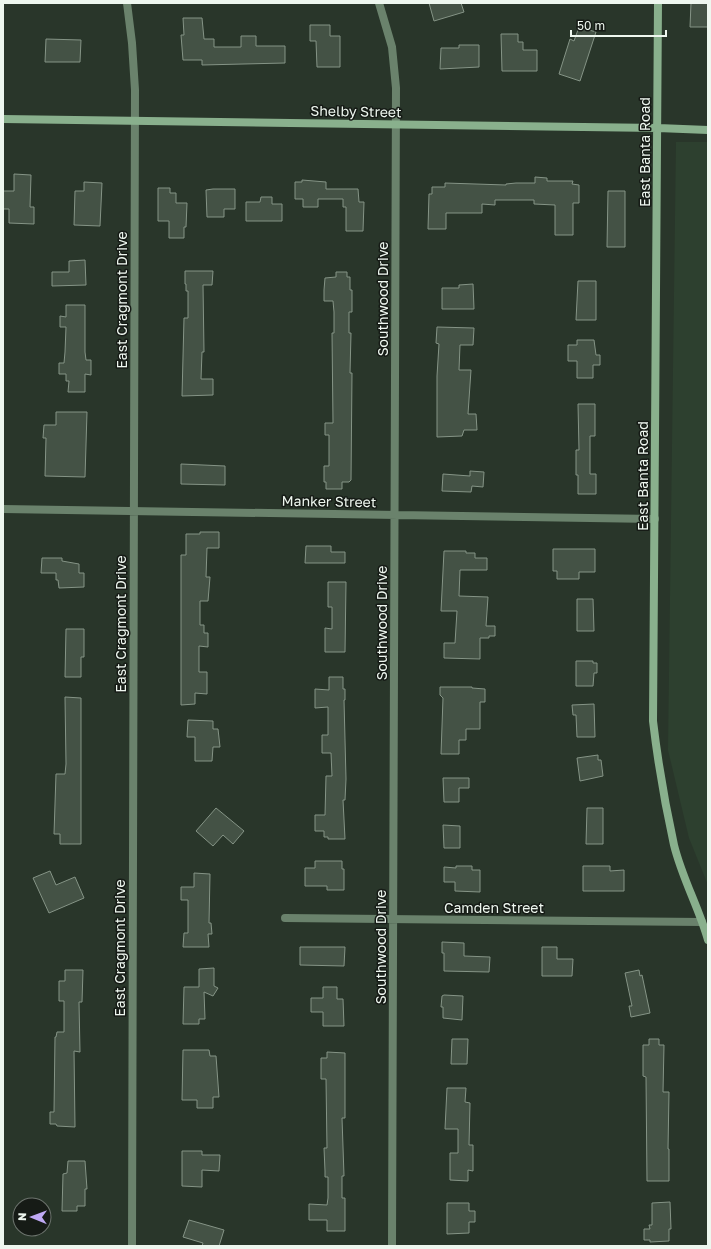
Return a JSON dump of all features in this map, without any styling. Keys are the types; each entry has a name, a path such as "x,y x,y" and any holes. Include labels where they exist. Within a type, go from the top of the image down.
{"street":[{"name":"East Cragmont Drive","path":"127,3 133,51 135,90 132,1246"},
{"name":"Southwood Drive","path":"379,3 385,18 393,59 396,88 392,1246"},
{"name":"East Banta Road","path":"658,3 653,721 663,798 674,845 708,940"},
{"name":"Shelby Street","path":"3,119 658,128 708,130"},
{"name":"Manker Street","path":"3,509 654,519"},
{"name":"Camden Street","path":"285,918 702,922"}],"shaded area":[{"path":"676,142 708,142 708,885 689,838 668,750"}],"building":[{"path":"429,3 461,3 464,12 434,21"},
{"path":"691,3 708,3 708,27 690,27"},
{"path":"183,18 202,18 204,39 214,39 214,47 241,47 241,36 256,36 256,46 285,46 285,63 202,65 202,60 183,60 181,35 184,35"},
{"path":"310,25 330,25 330,36 340,36 340,67 317,67 316,41 310,41"},
{"path":"579,27 596,32 580,81 559,74 570,39 574,41"},
{"path":"501,34 518,34 518,42 523,42 523,50 537,50 537,71 502,71"},
{"path":"46,39 81,40 80,62 45,62"},
{"path":"459,45 479,45 479,67 440,69 441,48 459,48"},
{"path":"14,174 31,175 30,207 34,207 34,224 9,223 9,209 3,209 3,191 14,191"},
{"path":"535,177 547,178 547,181 573,181 572,184 579,185 579,203 573,203 573,235 555,235 555,205 534,204 534,200 495,200 495,205 482,204 482,213 446,213 446,229 428,229 429,194 432,194 432,187 445,187 445,183 506,185 516,183 535,183"},
{"path":"302,180 326,182 326,189 358,189 359,202 364,202 363,231 346,231 346,207 343,207 343,199 318,199 318,207 303,207 303,199 295,199 295,182 302,182"},
{"path":"84,182 102,183 100,226 74,225 75,191 84,191"},
{"path":"158,188 170,188 170,193 176,193 176,203 187,203 184,238 169,238 169,221 158,221"},
{"path":"235,189 235,209 224,209 224,217 207,217 206,190"},
{"path":"608,191 625,191 625,247 607,247"},
{"path":"261,197 272,197 272,204 282,204 282,221 246,221 246,202 260,202"},
{"path":"85,260 86,285 52,286 52,272 69,272 69,261"},
{"path":"185,271 213,271 212,285 203,285 204,352 202,352 201,379 213,379 213,395 182,396 184,318 188,318 188,291 186,291"},
{"path":"336,272 347,272 347,277 350,277 350,290 352,290 352,312 349,312 349,333 351,333 350,373 352,373 351,480 349,482 342,482 342,489 326,489 326,482 324,482 324,466 329,466 329,435 325,435 325,423 333,423 332,333 334,333 334,312 333,301 324,301 324,290 325,278 336,277"},
{"path":"578,281 596,281 596,320 576,320"},
{"path":"473,284 474,309 442,309 442,288 459,288 459,285"},
{"path":"66,305 85,305 85,352 86,360 91,360 91,375 85,374 85,392 68,392 69,381 66,381 66,374 59,374 59,363 64,363 66,327 60,327 60,316 66,317"},
{"path":"437,327 474,328 473,345 460,345 459,370 471,370 468,414 476,414 477,430 464,430 462,436 437,437 437,376 439,344 436,343"},
{"path":"577,340 594,340 596,355 600,355 600,365 593,365 593,378 577,378 577,361 568,361 568,345 577,345"},
{"path":"578,404 595,404 595,436 590,436 590,474 596,474 596,494 578,494 576,450 579,450"},
{"path":"56,412 87,412 85,477 45,476 46,438 43,438 44,425 56,425"},
{"path":"181,464 225,466 225,485 181,484"},
{"path":"470,471 484,472 483,487 472,486 471,492 442,491 443,474 470,476"},
{"path":"200,532 219,532 219,548 207,548 206,577 210,577 208,601 200,601 200,625 204,625 204,633 208,633 208,647 199,646 199,672 207,672 207,694 195,693 195,704 181,705 181,555 186,555 186,534 200,534"},
{"path":"306,546 331,546 331,552 345,552 345,563 305,563"},
{"path":"553,549 595,549 595,572 579,572 579,579 557,579 557,571 553,571"},
{"path":"444,551 466,551 466,553 475,553 475,558 487,558 487,570 460,570 459,596 488,597 486,626 495,626 495,636 480,638 480,659 444,658 444,643 455,643 457,611 441,611"},
{"path":"42,558 62,558 62,561 79,564 79,573 84,573 84,587 59,588 58,580 56,580 56,573 41,573"},
{"path":"328,582 346,582 345,652 325,652 325,628 332,629 332,607 328,607"},
{"path":"577,599 593,599 594,631 577,631"},
{"path":"66,629 84,629 84,657 81,657 81,677 65,677"},
{"path":"576,661 593,661 593,663 597,663 597,673 594,673 593,686 576,686"},
{"path":"329,677 343,677 343,689 345,689 346,779 345,800 343,800 345,839 328,839 328,837 324,837 324,831 315,831 315,815 325,815 326,776 332,776 331,753 322,753 322,735 328,735 328,707 315,708 315,689 329,690"},
{"path":"440,687 472,687 485,689 485,702 480,702 480,729 466,729 466,740 459,740 459,754 441,754 443,698 440,695"},
{"path":"65,697 81,698 81,844 60,844 60,834 54,834 56,774 65,774 66,764"},
{"path":"594,704 595,737 577,737 576,715 573,715 572,705"},
{"path":"188,720 213,721 213,729 218,729 220,747 213,747 212,761 195,761 195,737 187,737"},
{"path":"598,755 598,760 601,760 603,776 580,781 577,758"},
{"path":"443,778 469,778 469,788 459,788 459,802 444,802"},
{"path":"216,808 244,831 233,844 223,835 213,846 196,831"},
{"path":"587,808 603,808 603,844 586,844"},
{"path":"443,825 460,826 460,848 444,848"},
{"path":"315,861 342,861 342,869 344,869 344,890 327,890 327,886 305,886 305,868 315,868"},
{"path":"456,866 472,866 472,870 480,870 480,892 455,891 455,882 444,882 444,867 456,868"},
{"path":"583,866 610,866 610,871 624,870 624,891 583,891"},
{"path":"50,871 56,885 75,877 84,898 49,913 33,878"},
{"path":"194,873 210,874 209,923 211,923 212,934 208,934 209,947 183,947 184,933 188,933 188,900 181,900 181,887 194,887"},
{"path":"442,942 464,943 464,956 490,957 489,972 444,971 444,953 442,953"},
{"path":"300,947 345,947 344,966 300,965"},
{"path":"542,947 557,947 557,959 573,959 572,976 542,976"},
{"path":"214,968 214,986 218,988 213,996 204,992 205,1019 199,1019 199,1024 183,1024 184,987 199,987 199,969"},
{"path":"65,970 83,970 82,1002 79,1002 80,1052 74,1051 75,1127 50,1124 50,1112 54,1112 55,1037 57,1032 64,1032 64,1001 59,1001 59,981 65,981"},
{"path":"639,970 640,976 642,975 650,1013 631,1017 629,1006 632,1006 625,973"},
{"path":"323,987 337,987 337,999 343,999 344,1026 323,1026 323,1012 311,1012 311,998 323,998"},
{"path":"442,996 463,996 462,1020 443,1018 443,1007 441,1007"},
{"path":"452,1039 468,1039 467,1064 451,1064"},
{"path":"649,1039 659,1039 659,1045 664,1045 663,1092 669,1092 669,1181 647,1181 646,1077 643,1076 643,1045 649,1045"},
{"path":"183,1050 209,1050 210,1056 216,1056 219,1097 213,1097 213,1108 197,1108 197,1100 182,1100"},
{"path":"327,1052 345,1053 345,1118 342,1118 344,1176 342,1176 342,1198 345,1198 345,1231 327,1231 327,1220 309,1220 309,1204 327,1205 328,1198 328,1177 325,1177 324,1148 327,1148 326,1079 321,1079 321,1058 327,1058"},
{"path":"447,1088 466,1088 465,1102 470,1103 469,1145 473,1145 473,1171 468,1170 468,1181 450,1180 450,1153 458,1153 458,1129 445,1129"},
{"path":"182,1151 202,1151 202,1155 220,1155 219,1171 202,1170 202,1187 182,1186"},
{"path":"68,1161 85,1161 87,1189 85,1189 85,1206 77,1206 77,1211 62,1211 63,1174 67,1173"},
{"path":"670,1202 671,1229 669,1229 669,1241 650,1242 650,1240 644,1240 644,1229 650,1229 649,1225 652,1225 652,1203"},
{"path":"447,1203 469,1203 469,1211 475,1211 475,1222 469,1222 469,1233 447,1234"},
{"path":"189,1220 224,1230 219,1246 202,1246 203,1243 183,1237"}]}
